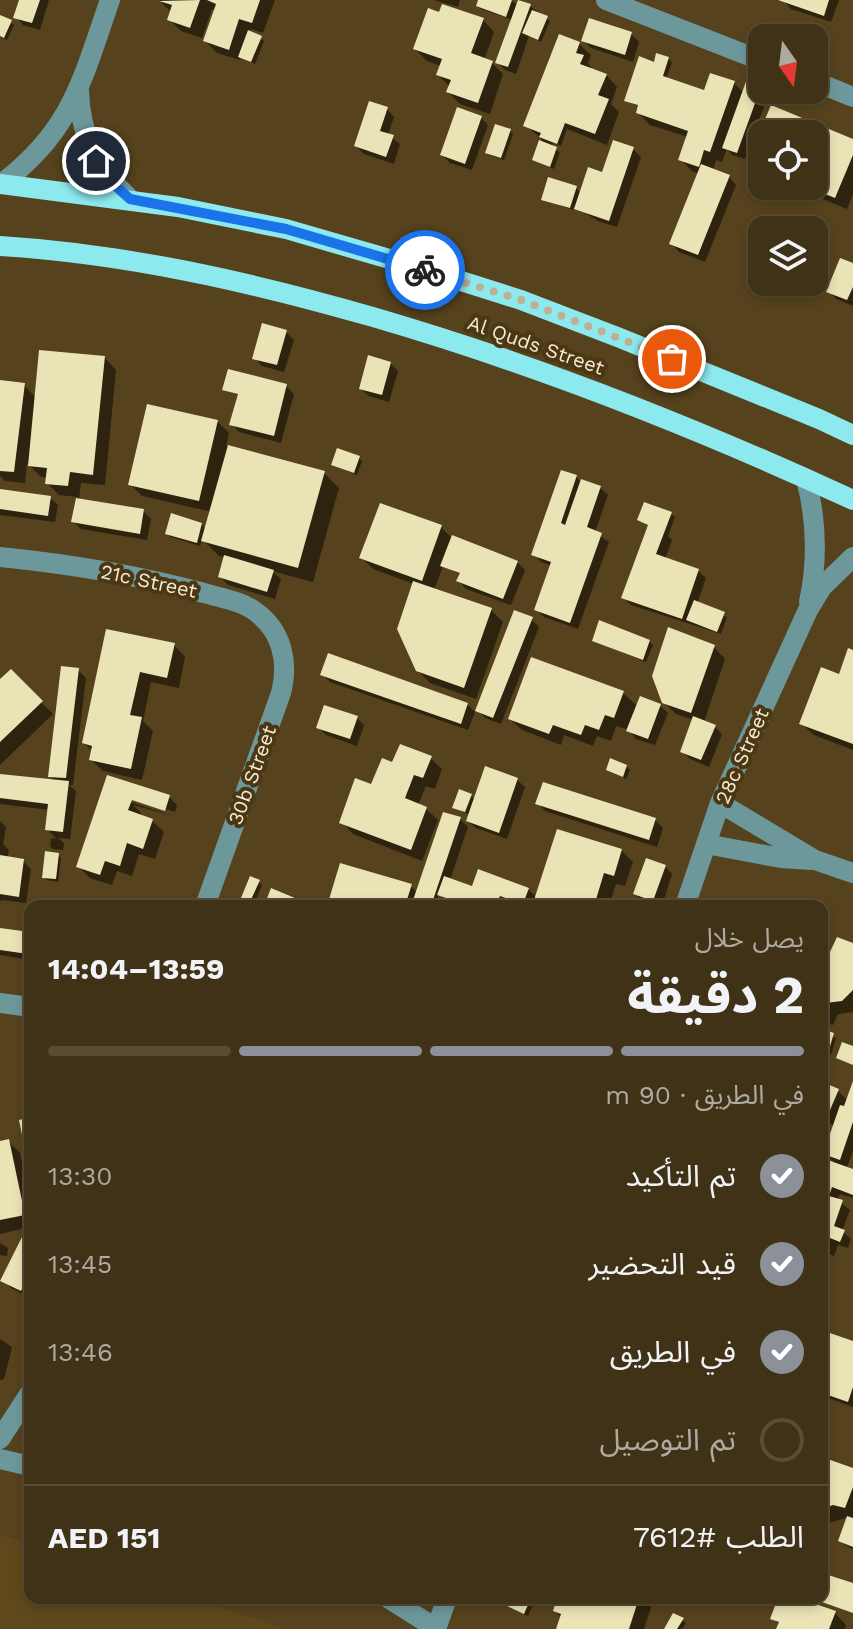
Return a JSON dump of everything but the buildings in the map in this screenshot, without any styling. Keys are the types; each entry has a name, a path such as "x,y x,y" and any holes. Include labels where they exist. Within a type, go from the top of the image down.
{"main road":[{"name":"Al Quds Street","path":"1,184 130,199 286,229 521,300 698,369 853,435"},
{"name":"Al Quds Street","path":"0,246 41,248 161,265 301,296 448,340 603,394 853,500"}],"street":[{"path":"1,184 26,165 48,142 66,115 110,0"},
{"path":"614,1 748,55"},
{"path":"79,86 80,112 91,149 111,182 130,199"},
{"path":"828,87 853,97"},
{"name":"28c Street","path":"806,479 813,504 816,557 808,610"},
{"name":"21c Street","path":"0,557 109,571 164,582 235,602 254,610 269,624 281,642"},
{"name":"28c Street","path":"687,900 720,803 808,610 822,587 853,557"},
{"name":"30b Street","path":"207,900 281,693 285,670 281,642"},
{"path":"720,803 815,860 853,873"},
{"path":"706,844 781,858 815,860"},
{"path":"0,1003 24,1006"},
{"path":"0,1439 24,1402"},
{"path":"0,1459 24,1465"},
{"path":"397,1604 436,1629 445,1604"}],"shaded area":[{"path":"0,1535 24,1542 24,1604 211,1604 286,1629 0,1629"}],"way so far":[{"path":"425,270 521,300 672,359"}],"route":[{"path":"96,161 111,182 130,199 286,229 425,270"}]}
